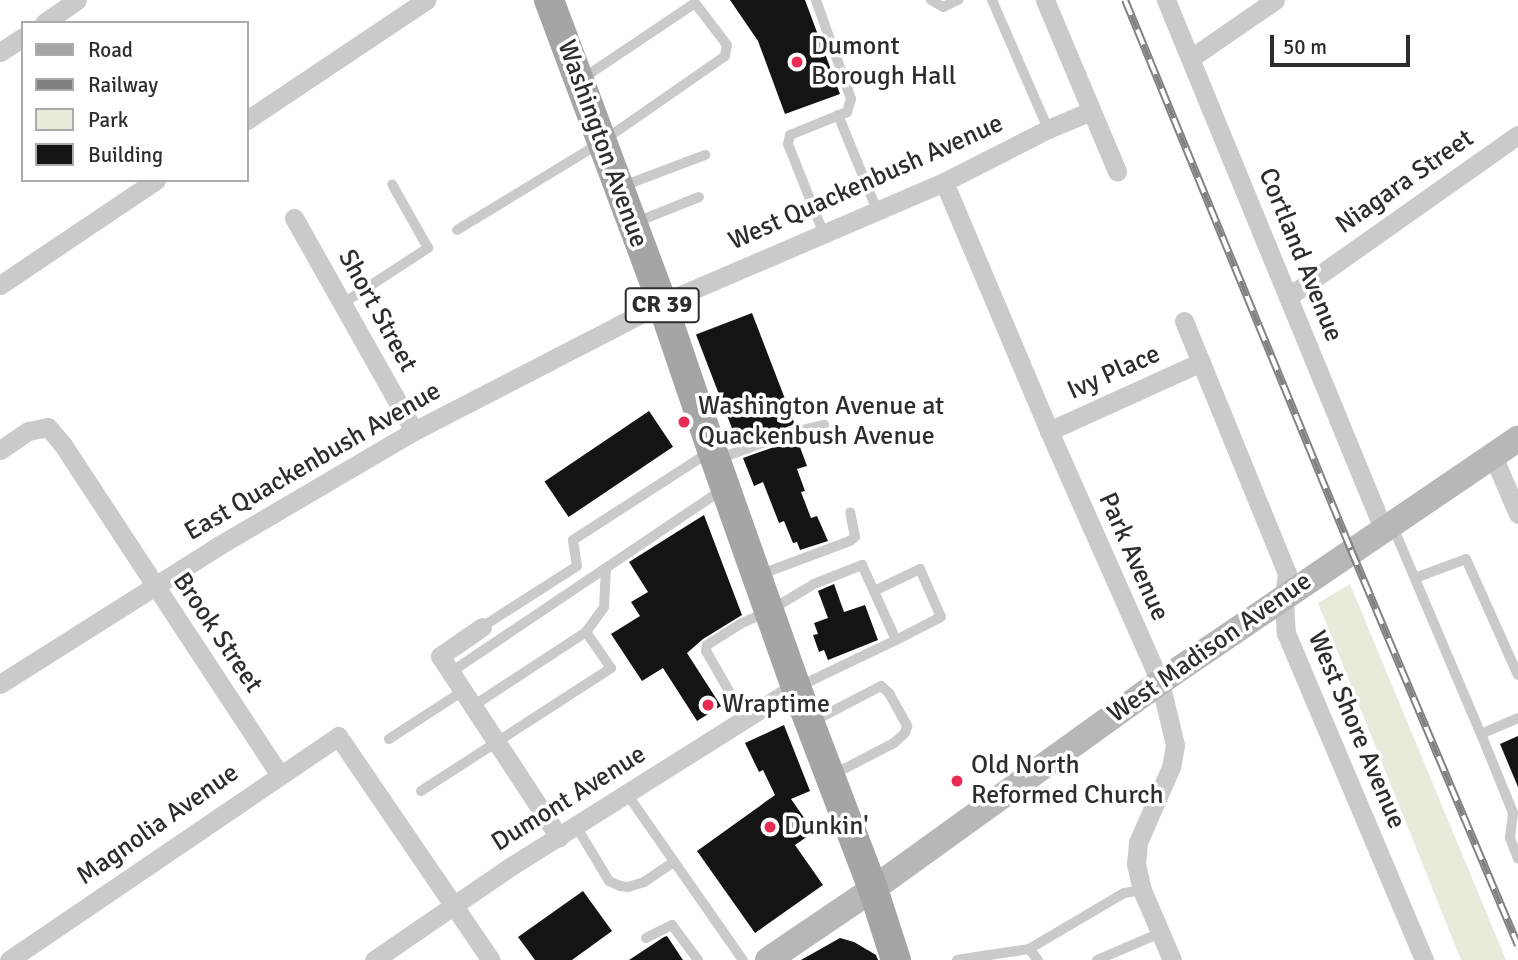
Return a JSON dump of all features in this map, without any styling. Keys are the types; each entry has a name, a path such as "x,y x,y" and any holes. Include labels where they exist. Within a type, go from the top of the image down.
{"main road":[{"name":"Washington Avenue","path":"549,0 630,224 662,303 713,455 796,687 873,889 896,960"},
{"name":"West Madison Avenue","path":"768,960 873,889 1160,682 1518,439"}],"street":[{"path":"47,21 77,0"},
{"path":"248,119 426,0"},
{"path":"1045,0 1117,171"},
{"name":"Cortland Avenue","path":"1166,0 1288,297 1388,528"},
{"path":"1191,58 1275,0"},
{"path":"0,52 21,38"},
{"name":"West Quackenbush Avenue","path":"662,303 944,181 1048,129 1091,111"},
{"name":"Niagara Street","path":"1288,297 1518,135"},
{"name":"Park Avenue","path":"944,181 1049,431 1160,682 1175,745 1171,767 1138,842 1136,864 1142,890 1172,960"},
{"path":"0,285 153,182"},
{"name":"Short Street","path":"294,218 414,431"},
{"name":"East Quackenbush Avenue","path":"0,684 154,587 414,431 662,303"},
{"name":"West Shore Avenue","path":"1184,321 1287,573 1284,599 1286,633 1424,960"},
{"name":"Ivy Place","path":"1049,431 1201,362"},
{"name":"Brook Street","path":"0,450 29,431 48,428 63,445 279,774"},
{"path":"1493,456 1518,514"},
{"path":"482,627 445,664 559,836"},
{"name":"Dumont Avenue","path":"374,960 453,904 796,687"},
{"name":"Magnolia Avenue","path":"9,960 338,736 453,904"},
{"path":"453,904 491,960"}],"lane":[{"path":"816,0 851,99 847,112 790,135 788,144 823,232"},
{"path":"932,0 943,7 958,0"},
{"path":"992,0 1048,129"},
{"path":"457,230 600,143 725,56 727,46 697,1 579,82"},
{"path":"838,115 877,209"},
{"path":"617,188 705,155"},
{"path":"342,304 428,248 392,184"},
{"path":"630,224 699,197"},
{"path":"482,627 577,566 573,540 713,455 824,425"},
{"path":"445,664 606,568 726,488"},
{"path":"757,576 850,541 855,537 850,512"},
{"path":"1388,528 1415,578 1513,813 1510,838 1518,859"},
{"path":"1415,578 1466,559 1518,675"},
{"path":"745,719 706,648 712,641 740,624 769,611 814,584 862,565 896,640"},
{"path":"389,739 586,632 604,607 606,568"},
{"path":"796,687 941,617 920,569 874,591"},
{"path":"421,791 611,668 586,632"},
{"path":"810,724 881,686 889,693 906,726 905,733 894,743 830,776"},
{"path":"1481,734 1518,718"},
{"path":"627,794 743,960"},
{"path":"576,826 609,881 620,886 628,887 644,881 674,862"},
{"path":"957,960 1029,949 1124,894 1142,890"},
{"path":"646,938 672,925 698,960"},
{"path":"1097,960 1160,933"},
{"path":"1029,949 1038,960"}],"green space":[{"path":"1350,584 1506,960 1461,960 1318,603"}],"building":[{"name":"Dumont Borough Hall","path":"730,0 805,0 840,94 785,114 758,41"},
{"path":"752,313 795,424 739,446 696,335"},
{"path":"649,411 673,447 569,517 545,481"},
{"path":"797,439 807,466 797,469 805,491 801,492 811,518 817,516 828,541 800,550 797,542 793,543 784,521 779,523 763,482 754,486 743,458"},
{"path":"704,515 742,615 703,639 687,653 721,706 697,721 663,668 642,681 611,634 640,616 631,602 648,592 629,562"},
{"path":"834,584 844,612 865,605 878,640 828,660 824,650 819,652 813,635 818,634 814,623 828,618 818,591"},
{"path":"784,725 810,791 791,799 814,832 795,845 823,885 755,933 697,851 775,795 763,770 759,772 745,743"},
{"path":"1518,736 1518,787 1500,744"},
{"path":"583,891 612,931 572,960 535,960 518,937"},
{"path":"667,936 683,960 629,960 664,937"},
{"path":"840,938 854,942 876,955 878,960 801,960"}],"railway":[{"path":"1125,0 1351,550 1518,945"}],"place":[{"name":"Dumont Borough Hall","path":"797,62"},
{"name":"Washington Avenue at Quackenbush Avenue","path":"684,422"},
{"name":"Wraptime","path":"708,705"},
{"name":"Old North Reformed Church","path":"957,781"},
{"name":"Dunkin'","path":"770,827"}]}
